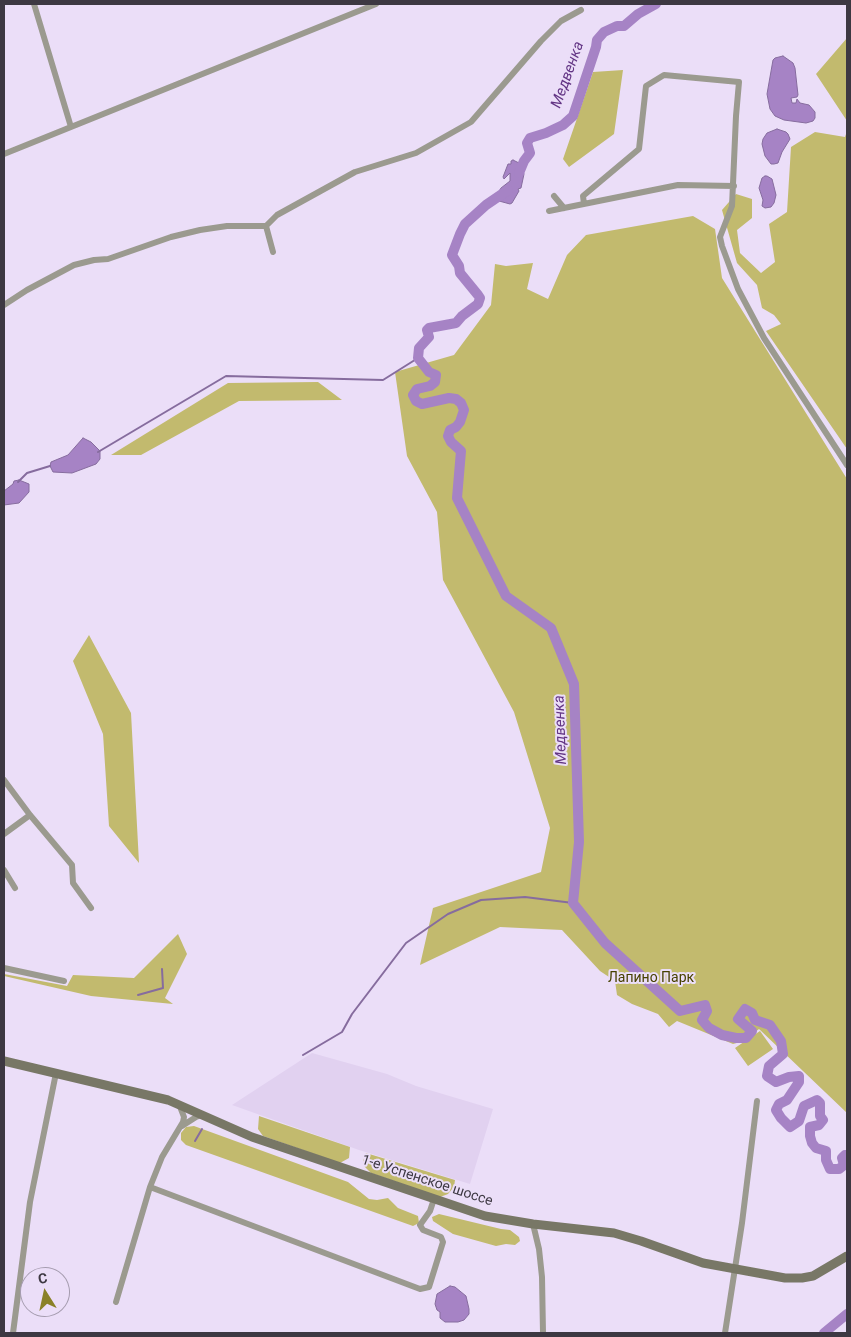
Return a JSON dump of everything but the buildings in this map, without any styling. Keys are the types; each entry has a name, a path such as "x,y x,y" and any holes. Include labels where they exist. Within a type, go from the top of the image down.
{"main road":[{"name":"1-е Успенское шоссе","path":"4,1061 154,1096 179,1104 252,1137 485,1216 533,1224 614,1233 703,1263 785,1278 802,1278 818,1274 847,1256"}],"street":[{"path":"34,4 71,127"},
{"path":"4,154 376,4"},
{"path":"4,305 66,268 84,262 108,259 171,237 200,230 226,226 266,226 277,215 355,172 416,153 471,122 541,41 561,21 581,10"},
{"path":"584,204 583,196 639,149 646,86 664,75 739,82 732,206 720,236 728,266 742,298 764,338 847,465"},
{"path":"549,211 678,184 734,186"},
{"path":"554,196 564,208"},
{"path":"266,226 273,252"},
{"path":"4,780 30,815 72,865 73,883 91,908"},
{"path":"4,834 30,815"},
{"path":"4,870 15,888"},
{"path":"4,968 64,981"},
{"path":"13,1333 30,1202 56,1073"},
{"path":"725,1333 757,1100"},
{"path":"116,1302 150,1187 162,1157 181,1126 184,1117 179,1104"},
{"path":"181,1126 201,1115"},
{"path":"150,1187 420,1289 429,1287 443,1242 442,1237 423,1230 420,1225 430,1211 434,1199"},
{"path":"533,1224 539,1249 542,1277 543,1333"}],"shaded area":[{"path":"783,56 793,63 795,68 798,95 791,98 792,103 796,103 797,99 800,103 809,105 815,112 813,121 806,123 784,120 775,116 770,109 767,94 773,60"},
{"path":"777,129 786,132 790,139 778,163 771,164 765,156 762,144 767,133"},
{"path":"513,160 519,163 524,161 522,167 524,174 521,188 518,189 519,191 510,204 499,201 498,193 510,181 510,173 504,179 503,177 508,164 511,164"},
{"path":"765,176 772,179 776,195 771,207 765,208 762,206 763,200 759,188 762,178"},
{"path":"83,438 91,442 100,451 100,459 96,464 72,473 53,472 50,466 51,462 68,455"},
{"path":"19,480 29,484 29,492 19,503 4,505 4,491 14,481"},
{"path":"312,1053 387,1074 416,1086 493,1109 470,1184 359,1150 232,1105"},
{"path":"450,1286 455,1287 466,1296 469,1309 469,1314 464,1320 458,1322 445,1322 440,1318 440,1312 435,1304 437,1294"}],"green space":[{"path":"847,38 847,121 816,74"},
{"path":"623,70 614,134 569,167 563,159 593,72"},
{"path":"847,131 847,449 766,331 781,324 774,315 762,308 757,285 737,263 722,210 736,194 752,199 752,218 737,230 740,253 761,273 775,262 769,224 787,212 791,147 815,132 845,137"},
{"name":"Лапино Парк","path":"693,216 715,229 722,278 847,479 847,1113 759,1029 744,1041 733,1044 677,1021 669,1027 658,1014 632,1004 617,995 615,981 600,971 562,930 500,927 420,965 433,908 541,872 550,828 514,712 443,580 437,512 407,456 395,372 454,355 491,305 495,264 506,266 533,263 527,289 548,299 567,255 586,235"},
{"path":"318,382 342,400 239,401 141,455 111,455 228,383"},
{"path":"89,635 131,713 139,863 109,826 103,734 73,661"},
{"path":"178,934 187,954 165,998 173,1004 91,996 4,976 4,974 67,986 73,975 134,978"},
{"path":"760,1031 773,1049 748,1066 735,1048"},
{"path":"259,1116 350,1147 349,1158 340,1163 263,1136 258,1129"},
{"path":"194,1126 348,1182 369,1199 388,1198 398,1208 418,1216 419,1223 413,1226 186,1145 181,1140 181,1133 186,1127"},
{"path":"366,1153 455,1180 454,1187 448,1194 440,1197 371,1173 365,1167 363,1161"},
{"path":"439,1214 510,1230 519,1237 520,1241 515,1245 496,1246 453,1234 433,1221 432,1217"}],"waterway":[{"name":"Медвенка","path":"519,173 530,153 527,143 530,138 563,125 573,116 597,40 604,32 617,26 624,26 638,14 656,4"},
{"name":"Медвенка","path":"508,190 486,205 465,224 460,234 452,255 459,266 460,273 480,298 478,304 456,323 427,330 429,337 419,348 418,358 429,372 436,375 435,382 430,386 417,389 413,395 416,401 422,404 449,398 456,399 461,403 464,410 460,422 450,430 448,436 451,442 461,451 457,498 506,596 551,628 574,684 579,842 573,903 605,943 680,1011 705,1005 707,1011 702,1020 709,1028 722,1035 736,1038 746,1038 752,1031 738,1019 745,1009 752,1013 755,1020 770,1025 781,1041 783,1054 769,1066 767,1076 776,1082 789,1077 799,1076 799,1082 787,1100 779,1104 776,1110 790,1127 799,1121 804,1106 817,1100 820,1103 820,1116 823,1120 819,1125 810,1127 812,1143 816,1148 826,1151 826,1160 830,1169 839,1169 844,1165 842,1158 847,1155"},
{"path":"98,452 226,376 383,380 418,358"},
{"path":"18,482 27,473 50,466"},
{"path":"303,1055 342,1032 352,1014 406,943 448,914 481,900 525,897 573,903"},
{"path":"138,995 163,988 162,969"},
{"path":"195,1141 202,1129"},
{"name":"Медвенка","path":"824,1333 847,1314"}]}
